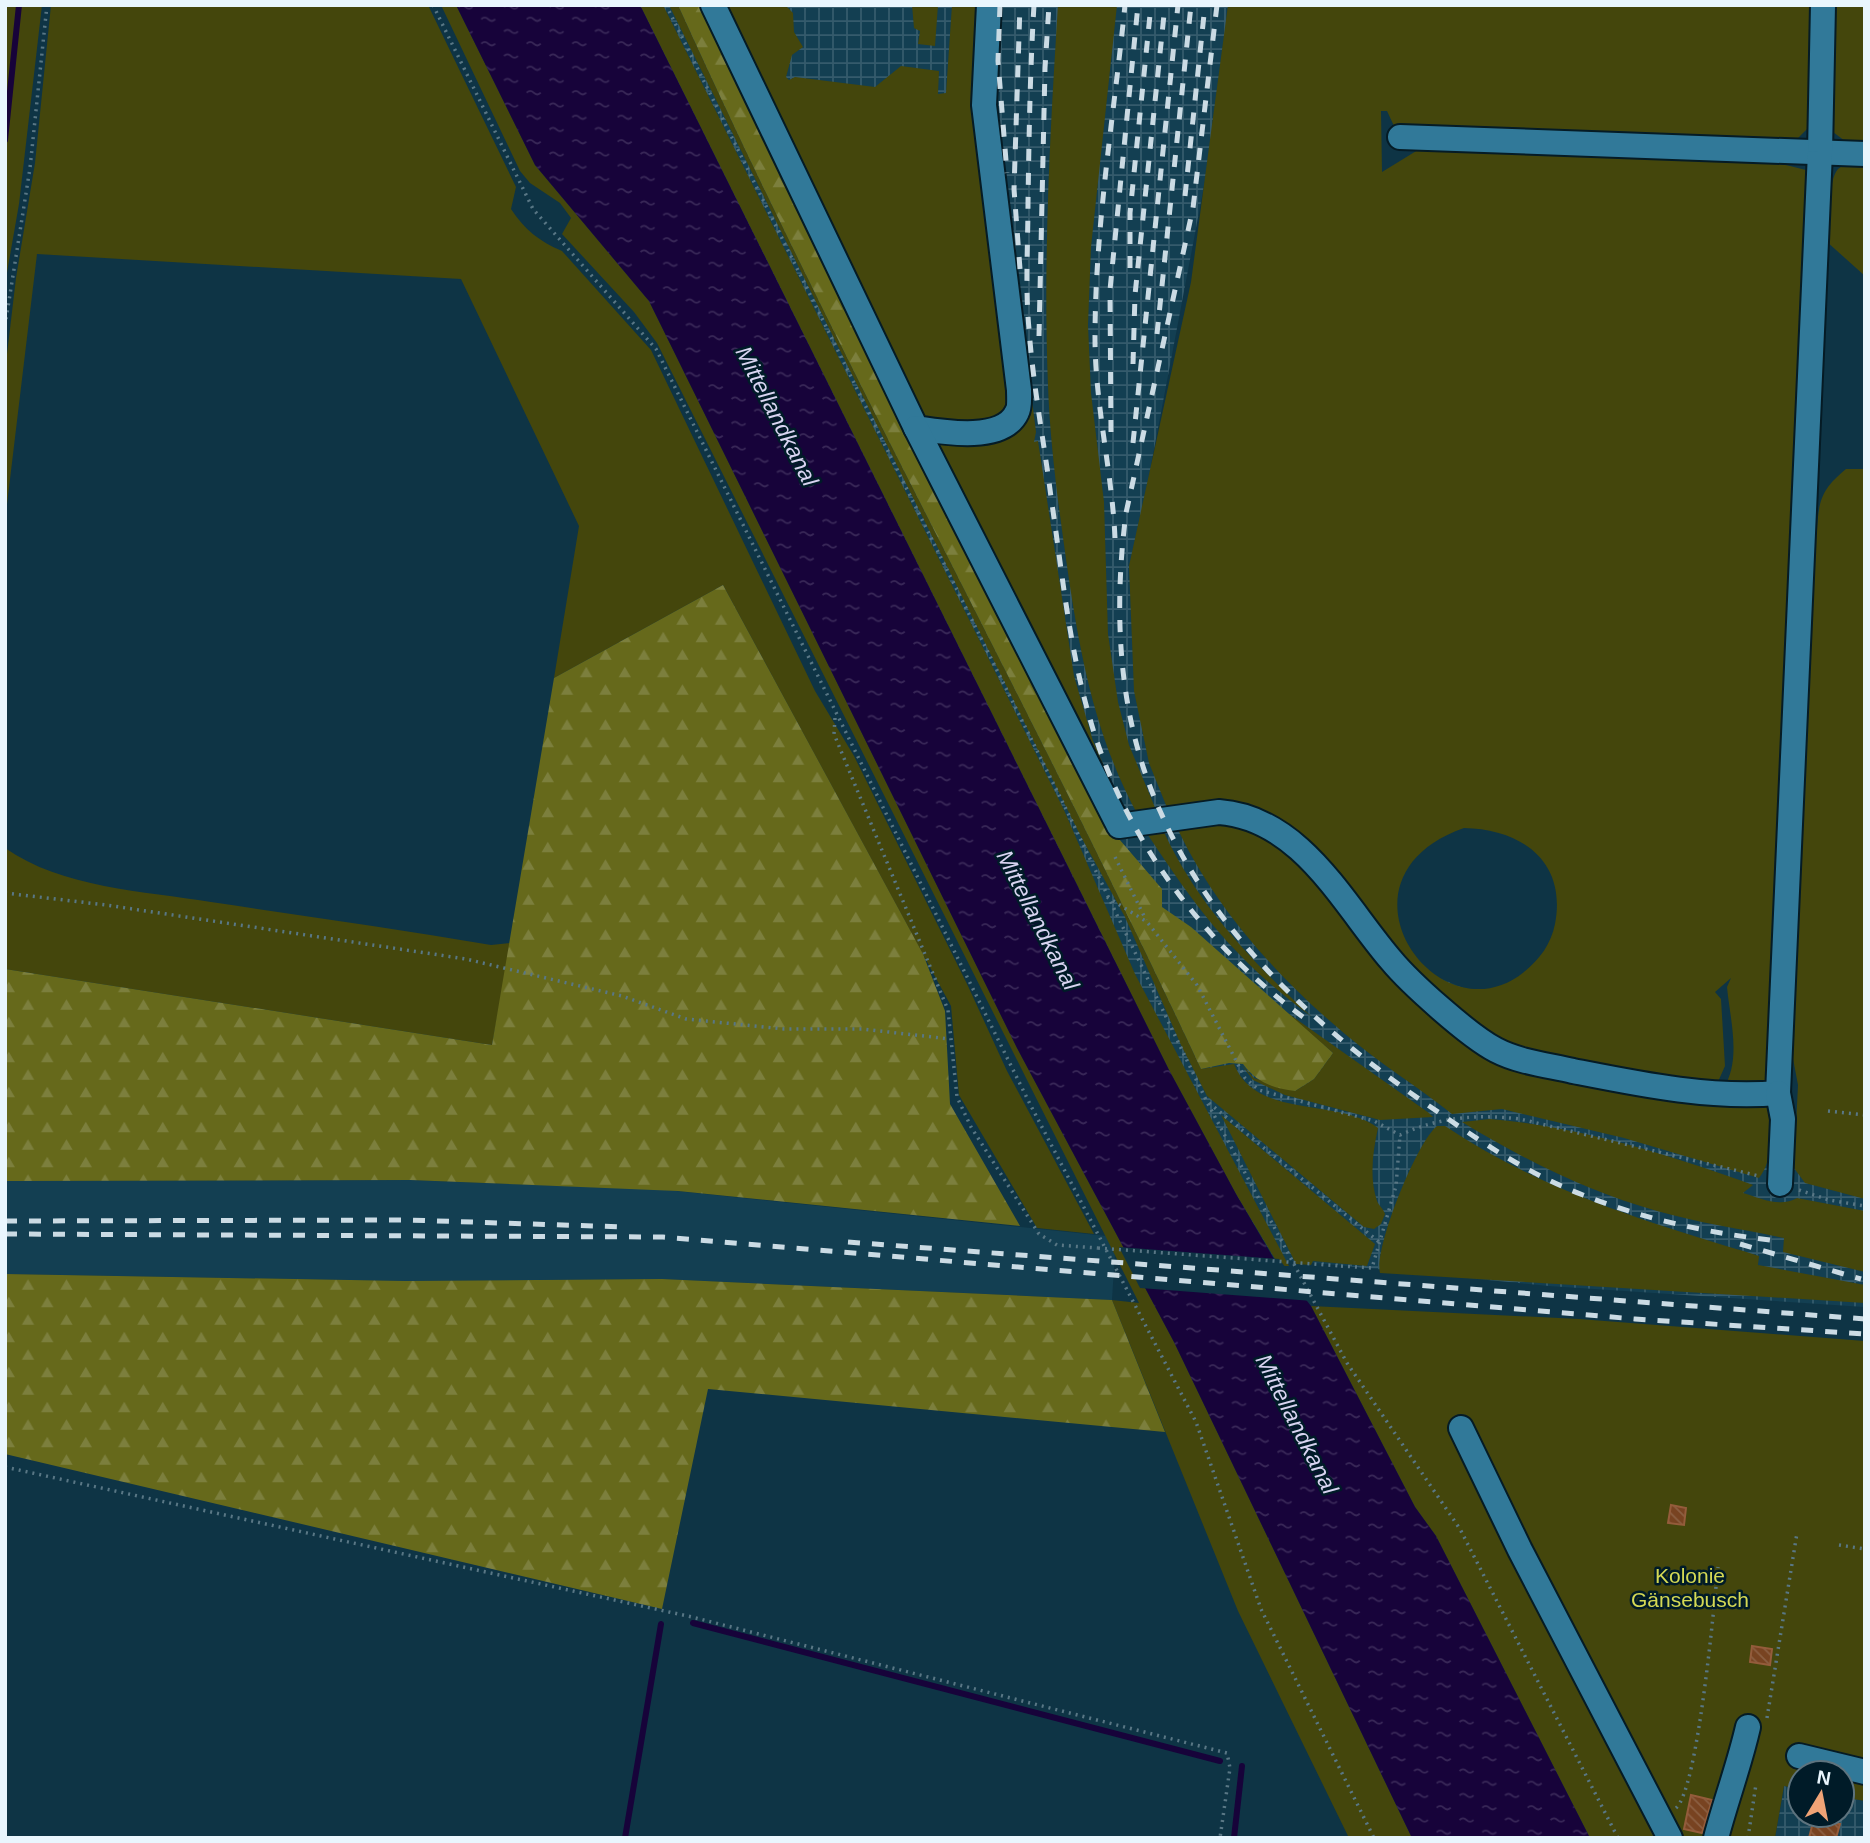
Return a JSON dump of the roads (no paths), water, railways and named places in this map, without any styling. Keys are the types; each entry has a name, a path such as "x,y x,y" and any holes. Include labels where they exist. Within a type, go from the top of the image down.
{"lane":[{"path":"713,5 916,428 1119,826 1219,812 1236,813 1262,822 1294,844 1316,867 1393,963 1471,1032 1504,1053 1537,1063 1635,1083 1756,1095 1778,1093"},
{"path":"916,428 974,434 1005,425 1017,413 1019,390 984,106 989,5"},
{"path":"1780,1184 1783,1119 1778,1093 1820,152 1823,5"},
{"path":"1401,137 1865,154"},
{"path":"1461,1428 1520,1550 1665,1828"},
{"path":"1716,1838 1725,1802 1732,1793 1757,1723"},
{"path":"1799,1756 1865,1772"}],"water":[{"name":"Mittellandkanal","path":"456,5 640,5 1169,1070 1274,1259 1311,1306 1415,1507 1436,1536 1590,1838 1412,1838 1174,1342 1017,1048 649,301 535,165"}],"waterway":[{"path":"5,140 19,5"},
{"path":"693,1623 1220,1761"},
{"path":"625,1838 661,1624"},
{"path":"1234,1838 1242,1766"}],"railway":[{"path":"1000,5 998,61 1007,173"},
{"path":"1020,5 1014,189 1020,269"},
{"path":"1034,5 1029,129 1028,313 1036,392 1071,637 1090,719 1123,805 1172,885 1233,957 1267,989 1303,1017"},
{"path":"1039,336 1049,5"},
{"path":"1115,538 1095,338 1098,255 1125,5"},
{"path":"1111,432 1110,290 1138,5"},
{"path":"1130,268 1130,213 1151,5"},
{"path":"1133,364 1135,295 1165,5"},
{"path":"1133,443 1178,5"},
{"path":"1157,334 1191,5"},
{"path":"1185,196 1205,5"},
{"path":"1217,5 1193,208 1126,513 1122,551 1122,666 1136,741 1161,813 1184,860 1212,903 1244,944 1280,983 1357,1053 1441,1114 1510,1159 1583,1195 1680,1225 1780,1241"},
{"path":"5,1221 407,1220 625,1227"},
{"path":"5,1234 663,1237 1635,1319 1865,1334"},
{"path":"848,1242 1865,1319"},
{"path":"1740,1244 1861,1279"}],"park label":[{"name":"Kolonie Gänsebusch","path":"1690,1587"}]}
